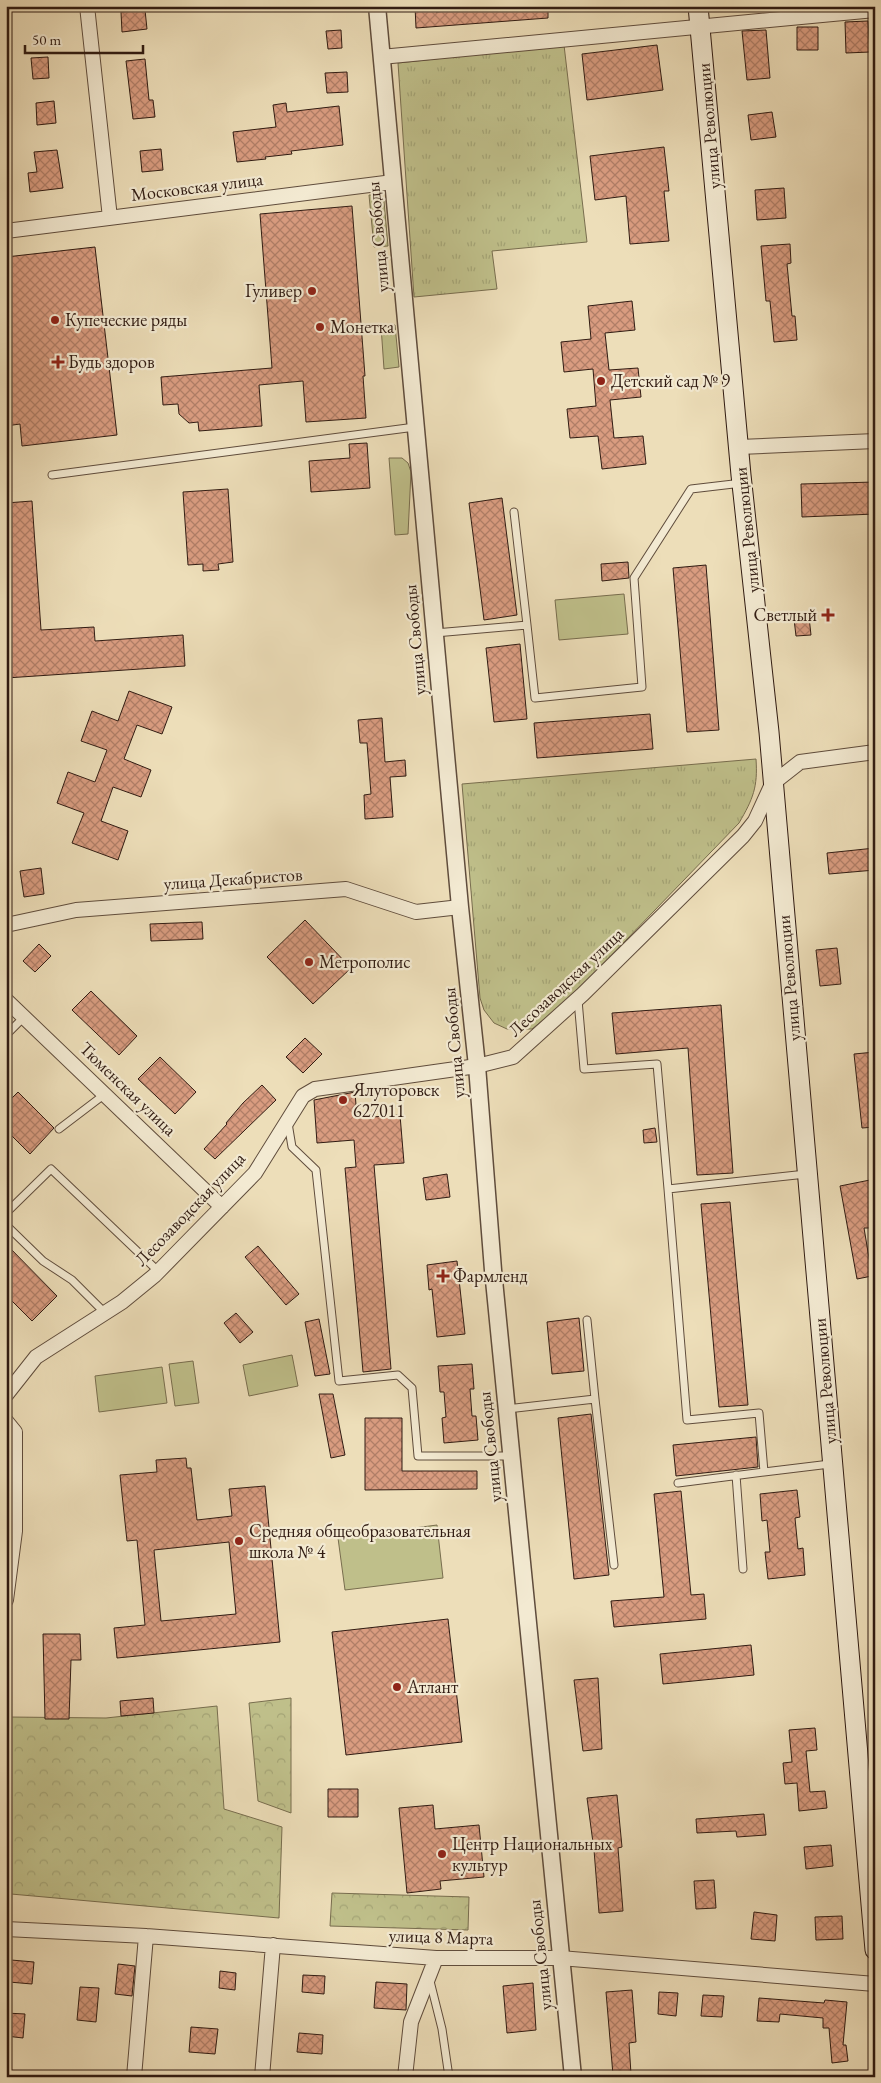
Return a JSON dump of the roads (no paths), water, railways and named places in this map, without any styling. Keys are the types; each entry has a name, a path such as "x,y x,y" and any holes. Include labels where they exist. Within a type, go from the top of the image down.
{"main road":[{"name":"улица Революции","path":"698,6 772,784 875,1950"}],"street":[{"path":"87,6 110,218"},
{"name":"улица Свободы","path":"377,6 460,907 478,1066 493,1270 573,2077"},
{"path":"382,56 875,10"},
{"name":"Московская улица","path":"6,231 393,182"},
{"path":"739,446 875,441"},
{"name":"Лесозаводская улица","path":"6,1395 36,1357 122,1302 158,1271 222,1207 254,1173 303,1096 315,1089 478,1066 513,1057 578,1000 743,836 754,821 772,784 800,762 875,752"},
{"name":"улица Декабристов","path":"6,925 76,910 346,889 416,912 460,907"},
{"name":"Тюменская улица","path":"6,1000 25,1016 222,1207"},
{"path":"6,1421 15,1432 15,1531 6,1600"},
{"name":"улица 8 Марта","path":"6,1929 146,1936 436,1958 560,1958 875,1984"},
{"path":"134,2077 146,1936"},
{"path":"262,2077 273,1946"},
{"path":"405,2077 411,2022 436,1958"}],"lane":[{"path":"52,475 415,427"},
{"path":"514,512 535,698 642,687 634,578 691,489 742,484"},
{"path":"435,633 527,626"},
{"path":"578,1000 584,1069 658,1064 687,1420 759,1414 764,1472"},
{"path":"6,1035 25,1016"},
{"path":"59,1129 106,1094"},
{"path":"288,1118 292,1147 316,1170 339,1381 398,1375 412,1388 418,1456 511,1456"},
{"path":"6,1213 51,1169 158,1271"},
{"path":"668,1189 806,1174"},
{"path":"6,1225 42,1261 72,1280 105,1313"},
{"path":"588,1320 614,1565"},
{"path":"507,1410 595,1400"},
{"path":"678,1483 832,1464"},
{"path":"736,1475 743,1569"},
{"path":"429,1976 442,2029 449,2077"}],"place":[{"name":"Гуливер","path":"312,291"},
{"name":"Купеческие ряды","path":"55,320"},
{"name":"Монетка","path":"320,327"},
{"name":"Будь здоров","path":"58,362"},
{"name":"Детский сад № 9","path":"601,381"},
{"name":"Светлый","path":"828,615"},
{"name":"Метрополис","path":"309,962"},
{"name":"Ялуторовск 627011","path":"343,1100"},
{"name":"Фармленд","path":"443,1276"},
{"name":"Средняя общеобразовательная школа № 4","path":"239,1541"},
{"name":"Атлант","path":"397,1687"},
{"name":"Центр Национальных культур","path":"442,1854"}]}
